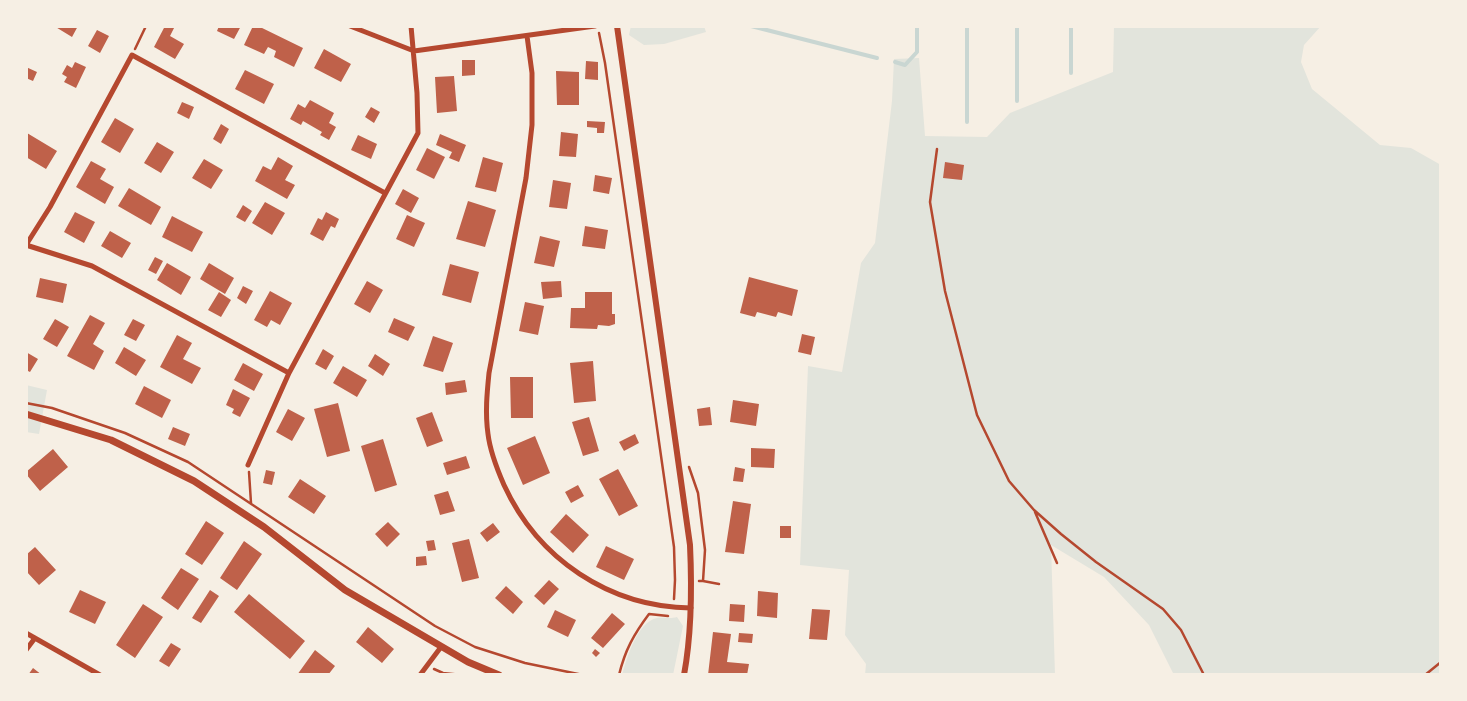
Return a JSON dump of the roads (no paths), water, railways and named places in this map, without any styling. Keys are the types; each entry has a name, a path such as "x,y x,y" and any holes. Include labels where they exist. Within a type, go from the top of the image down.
{"main road":[{"path":"26,414 111,440 194,481 264,527 345,590 468,662 499,675"}],"street":[{"path":"350,26 414,50 596,26"},
{"path":"248,465 289,374 418,133 417,93 411,26"},
{"path":"617,26 690,544 691,608 684,675"},
{"path":"527,36 532,72 532,125 526,178 488,373 486,403 490,443 496,467 513,504 528,527 553,554 583,578 634,600 673,608 691,608"},
{"path":"289,374 92,266 26,245 50,207 132,55 385,193"},
{"path":"26,633 100,675"},
{"path":"26,650 35,638"},
{"path":"420,675 441,647"}],"waterway":[{"path":"751,26 877,58"},
{"path":"895,62 905,65 917,52 917,26"},
{"path":"967,26 967,122"},
{"path":"1017,26 1017,101"},
{"path":"1071,26 1071,73"}]}
